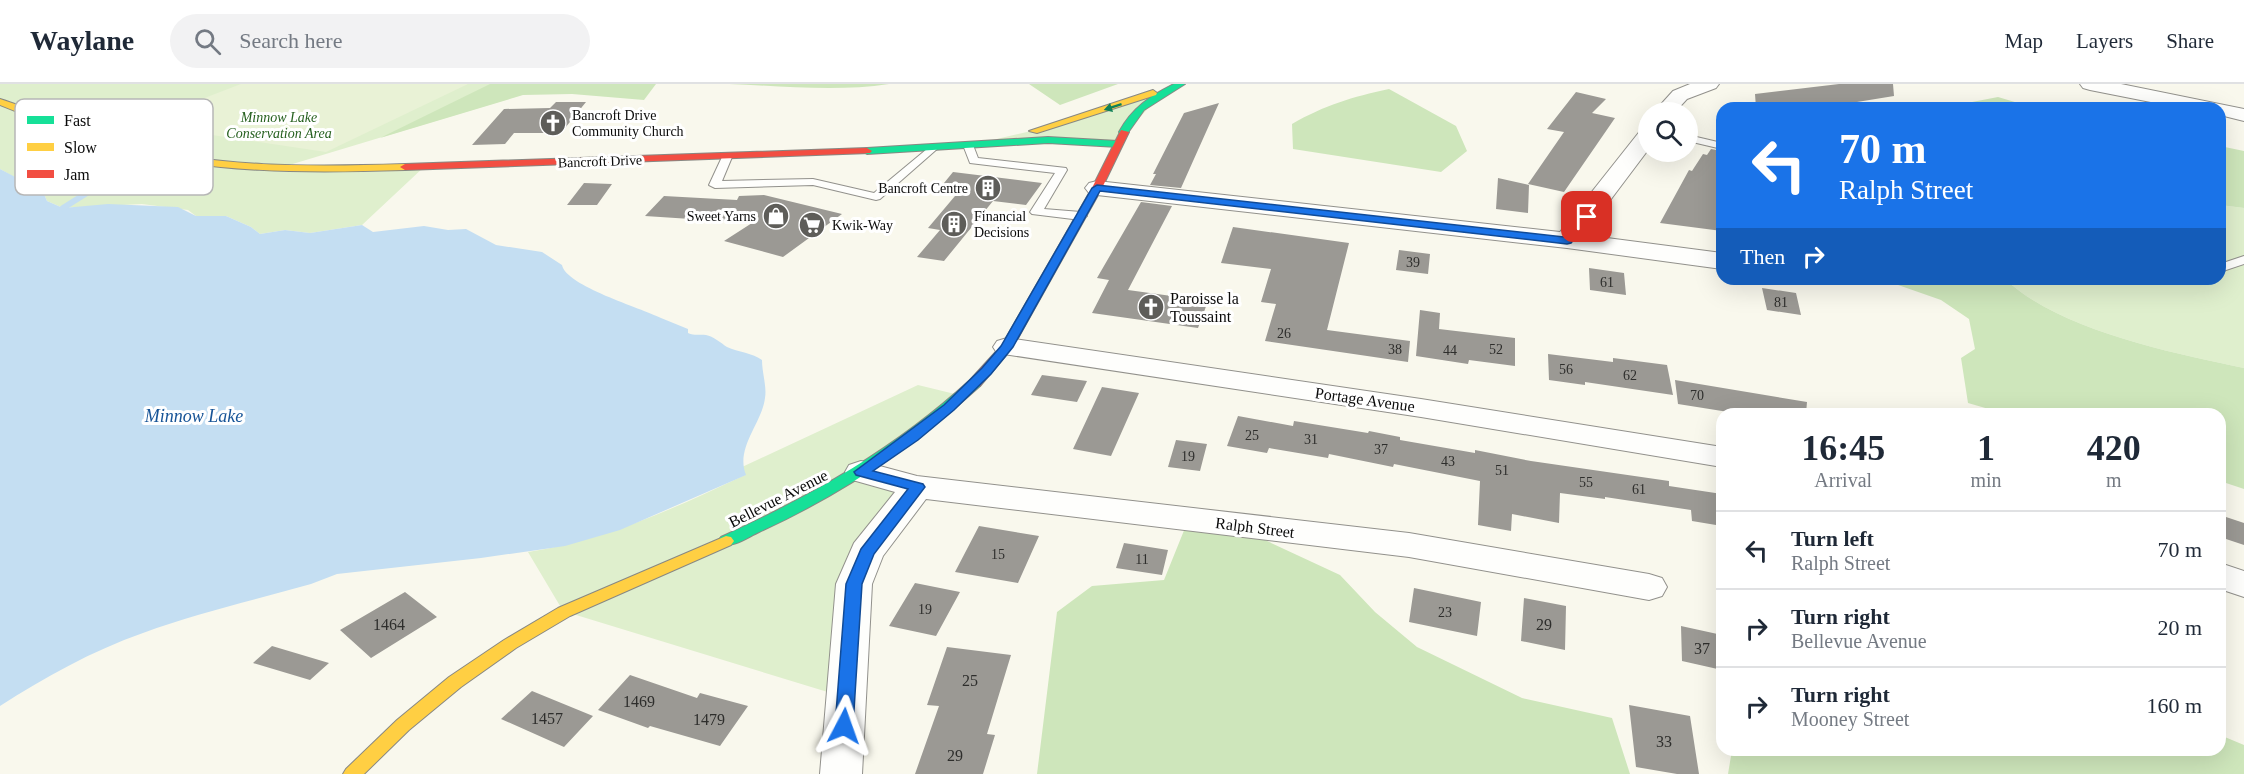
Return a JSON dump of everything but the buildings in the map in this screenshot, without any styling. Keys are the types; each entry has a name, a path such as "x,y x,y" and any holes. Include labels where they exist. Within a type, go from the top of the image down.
{"main road":[{"path":"1118,144 1130,118 1150,99 1175,86"},
{"path":"972,144 1054,126 1175,86"},
{"name":"Bancroft Drive","path":"0,102 15,108"},
{"name":"Bancroft Drive","path":"213,163 244,167 387,168 727,157 1048,140 1118,144"},
{"name":"Bellevue Avenue","path":"352,774 403,724 455,682 510,644 564,612 724,544 774,520 861,472 913,437 949,408 987,371 1007,347 1097,188 1118,144"}],"street":[{"path":"1673,102 1680,95 1709,84"},
{"path":"2090,84 2182,102"},
{"path":"2226,110 2244,115"},
{"path":"1567,240 1638,149"},
{"path":"1097,188 1567,240 1716,260"},
{"name":"Portage Avenue","path":"1007,347 1421,408 1716,456"},
{"name":"Ralph Street","path":"861,472 917,487 1409,545 1649,587"},
{"path":"841,774 854,584 867,552 917,487"},
{"path":"2226,578 2244,584"}],"lane":[{"path":"1698,140 1716,145"},
{"path":"972,144 974,161 1062,170 1036,212 1081,216"},
{"path":"727,157 715,185 813,182 876,197 933,147"},
{"path":"2226,266 2244,260"}],"green space":[{"name":"Minnow Lake Conservation Area","path":"0,84 558,84 286,166 425,166 362,225 310,233 285,230 260,234 251,227 226,216 196,216 188,210 142,204 63,208 47,201 44,195 213,195 213,99 15,99 15,178 0,169"},
{"name":"Minnow Lake Conservation Area","path":"241,84 468,84 326,152 213,135 213,99 202,99"},
{"path":"490,84 656,84 644,100 572,94 523,95 380,138"},
{"path":"729,84 889,84 829,88"},
{"path":"1029,84 1118,84 1060,105"},
{"path":"1167,88 1116,143 975,144 1053,126"},
{"path":"1389,89 1456,126 1467,151 1441,172 1293,149 1292,124 1339,102"},
{"path":"1998,97 2015,102 1972,102"},
{"path":"2226,147 2244,151 2244,208 2226,206"},
{"path":"2226,206 2244,208 2244,368 2151,347 2118,337 2085,326 2028,297 2013,285 2226,285"},
{"path":"1898,285 2013,285 2028,297 2085,326 2151,347 2244,368 2244,489 2226,483 2226,408 1985,408 1968,403 1961,358 1975,349 1969,319 1941,300"},
{"path":"918,385 959,395 858,472 914,488 882,528 844,697 563,611 528,552 585,540 666,511 745,475 742,467"},
{"path":"1185,528 1252,534 1340,575 1375,612 1417,647 1522,698 1612,718 1630,774 1037,774 1057,612 1092,586 1164,580"},
{"path":"2226,738 2244,745 2244,774 1728,774 1731,756 2226,756"}],"water":[{"name":"Minnow Lake","path":"0,169 15,177 15,195 44,195 47,201 63,208 108,204 178,207 196,216 226,216 251,227 260,234 285,230 310,233 362,225 373,232 424,226 448,230 466,229 496,245 542,252 562,265 576,281 606,296 688,329 688,333 709,336 727,347 762,360 765,398 746,445 744,465 746,475 620,530 565,546 337,574 311,584 184,619 87,656 0,706"}],"waterway":[{"path":"63,208 84,195"}],"traffic: fast":[{"path":"1124,132 1134,115 1141,109 1155,98 1181,84"},
{"path":"867,151 1048,140 1118,144"},
{"path":"726,541 760,526 858,473 919,431 975,383"}],"traffic: slow":[{"path":"1034,131 1153,93"},
{"path":"0,102 15,108"},
{"path":"213,163 297,169 405,167"},
{"path":"352,774 403,725 455,682 510,644 564,612 726,541"}],"traffic: jam":[{"path":"975,383 1007,347 1097,188 1124,132"},
{"path":"405,167 867,151"}],"place":[{"name":"Bancroft Drive Community Church","path":"553,123"},
{"name":"Bancroft Centre","path":"988,188"},
{"name":"Sweet Yarns","path":"776,216"},
{"name":"Financial Decisions","path":"954,224"},
{"name":"Kwik-Way","path":"812,225"},
{"name":"Paroisse la Toussaint","path":"1151,307"}],"route":[{"path":"844,726 854,584 867,552 917,487 861,472 913,437 949,408 987,371 1007,347 1097,188 1567,240 1587,217"}]}
